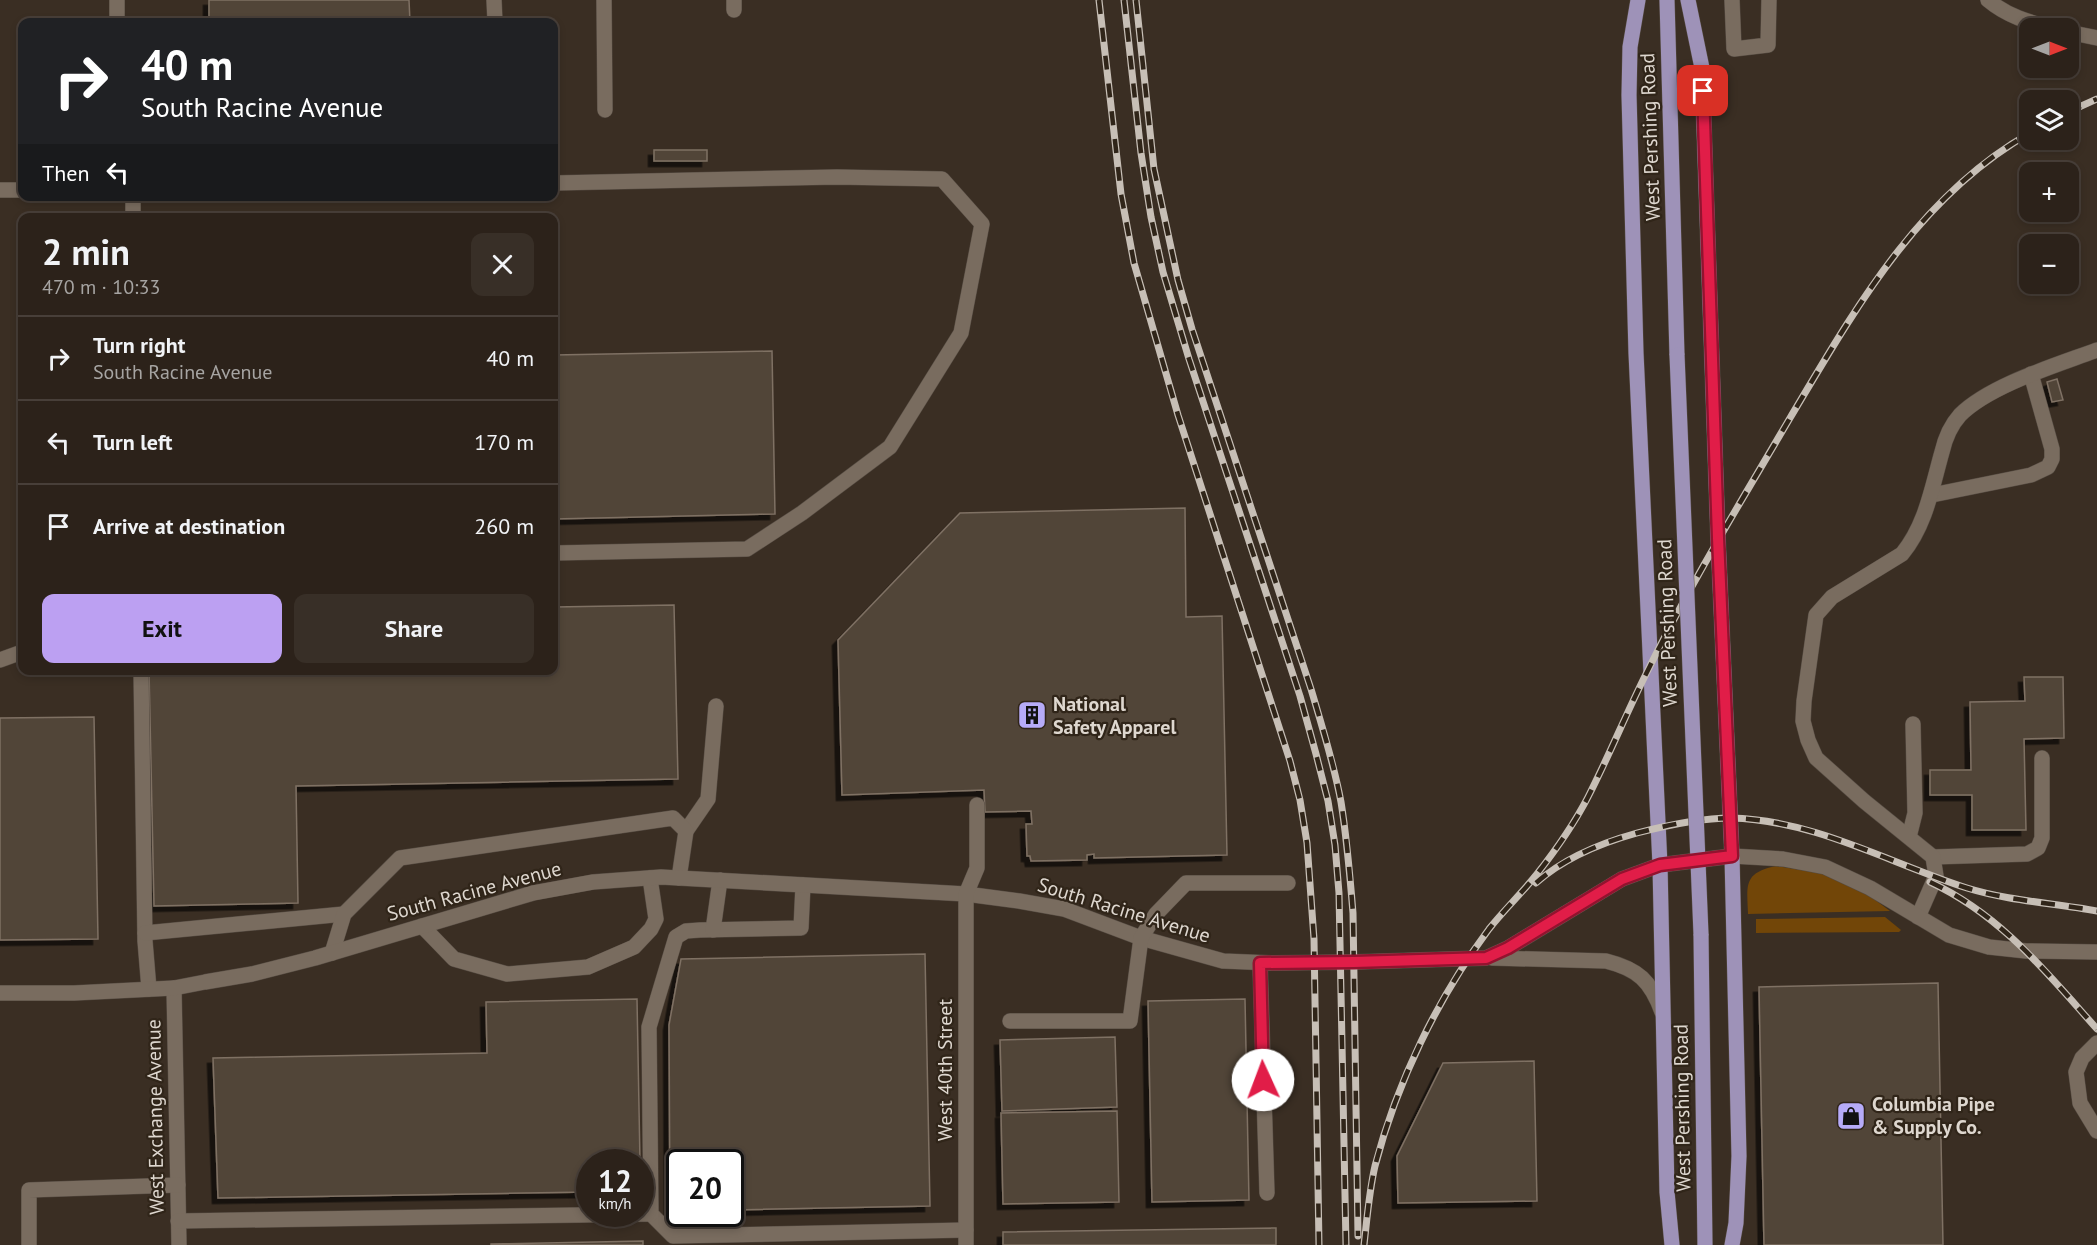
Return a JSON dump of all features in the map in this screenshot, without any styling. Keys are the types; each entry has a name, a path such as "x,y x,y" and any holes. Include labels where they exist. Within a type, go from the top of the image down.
{"main road":[{"path":"1638,0 1630,47 1629,95 1636,353 1660,865 1667,1192 1672,1245"},
{"name":"West Pershing Road","path":"1667,0 1677,355 1701,934 1705,1245"},
{"path":"1688,0 1702,68 1718,550 1732,856 1739,1156 1736,1223 1732,1245"}],"street":[{"path":"117,0 117,18"},
{"path":"494,0 495,18"},
{"path":"604,0 605,110"},
{"path":"1732,0 1734,49 1768,45 1769,0"},
{"path":"1988,0 2008,14 2019,18"},
{"path":"2079,34 2097,38"},
{"path":"558,183 837,177 942,179 982,224 961,333 890,447 802,513 747,549 558,553"},
{"path":"0,190 18,190"},
{"path":"2042,758 2042,838 2038,848 2027,854 1933,856 1864,801 1816,758 1803,721 1804,701 1816,615 1832,597 1902,554 1916,533 1932,495 1942,449 1956,419 1983,397 2031,374 2097,350"},
{"path":"1932,495 2031,476 2048,467 2052,459 2052,449 2031,374"},
{"path":"0,660 18,653"},
{"path":"141,675 145,933 149,989"},
{"path":"679,878 686,831 708,800 716,706"},
{"path":"1909,837 1915,813 1913,724"},
{"path":"966,894 977,868 977,805"},
{"path":"332,953 344,914 400,858 673,818 686,831"},
{"name":"South Racine Avenue","path":"0,993 74,993 174,988 252,974 332,953 533,893 593,882 650,878 966,894 1019,901 1064,909 1141,938 1223,961 1354,962 1486,958 1518,943 1622,879 1660,865 1732,856 1783,859 1825,867 1870,888 1949,935 1989,947 2026,951 2097,952"},
{"path":"1918,917 1936,876 1933,856"},
{"path":"422,926 454,959 507,974 588,967 634,947 651,929 656,919 650,878"},
{"path":"713,930 720,880"},
{"path":"1010,1021 1130,1021 1141,938 1156,914 1186,883 1288,883"},
{"path":"650,1149 649,1027 676,937 686,931 801,928 803,885"},
{"name":"West 40th Street","path":"966,894 966,1237"},
{"path":"145,933 344,914"},
{"path":"1486,958 1605,961 1623,965 1641,976 1654,991 1663,1017"},
{"path":"1260,963 1267,1193"},
{"name":"West Exchange Avenue","path":"174,988 179,1245"},
{"path":"2097,1043 2082,1058 2076,1072 2080,1103 2097,1131"},
{"path":"29,1245 29,1190 178,1185"},
{"path":"178,1221 576,1215"},
{"path":"654,1217 673,1236 966,1237"}],"shaded area":[{"path":"1776,866 1826,874 1870,896 1890,911 1748,914 1749,882 1758,872"},
{"path":"1885,917 1901,930 1899,932 1756,933 1756,919"}],"building":[{"path":"209,0 409,0 410,18 209,18"},
{"path":"654,150 707,150 707,161 654,161"},
{"path":"772,351 775,514 558,519 558,355"},
{"path":"2057,379 2063,400 2052,402 2047,382"},
{"name":"National Safety Apparel","path":"1185,508 1186,617 1222,616 1227,855 1094,858 1094,854 1087,855 1087,860 1031,861 1030,856 1027,856 1026,824 1032,824 1031,811 985,812 984,790 842,795 838,640 960,513"},
{"path":"674,605 678,779 296,786 298,903 154,906 149,675 558,675 558,607"},
{"path":"2024,677 2063,677 2064,738 2024,739 2026,830 1972,830 1972,795 1930,795 1930,770 1971,770 1970,702 2025,701"},
{"path":"94,717 98,939 0,940 0,718"},
{"path":"925,954 930,1206 744,1210 744,1149 670,1149 669,1025 681,959"},
{"name":"Columbia Pipe & Supply Co.","path":"1938,983 1943,1245 1764,1245 1759,987"},
{"path":"637,999 640,1149 576,1149 576,1192 218,1198 213,1058 487,1053 486,1002"},
{"path":"1245,999 1249,1200 1152,1202 1148,1001"},
{"path":"1115,1037 1117,1107 1002,1111 1000,1040"},
{"path":"1534,1061 1537,1201 1398,1203 1397,1156 1443,1063"},
{"path":"1117,1111 1119,1202 1003,1204 1001,1113"},
{"path":"1276,1228 1276,1245 1003,1245 1003,1232"},
{"path":"643,1241 643,1245 491,1245 491,1244"}],"railway":[{"path":"1099,0 1121,194 1134,263 1178,415 1290,761 1300,800 1307,843 1314,939 1319,1245"},
{"path":"1124,0 1141,153 1151,217 1163,272 1189,359 1300,696 1328,801 1339,893 1346,1245"},
{"path":"1136,0 1154,169 1178,280 1192,329 1311,689 1341,802 1353,913 1358,1236"},
{"path":"2079,107 2097,99"},
{"path":"1364,1245 1373,1176 1384,1135 1407,1073 1452,984 1489,929 1537,874 1577,817 1683,603 1814,378 1864,298 1921,223 1954,189 1990,159 2019,140"},
{"path":"1536,883 1571,859 1623,837 1684,822 1731,818 1792,826 1822,834 1967,888 2015,899 2097,911"},
{"path":"1930,882 1955,895 2001,928 2021,946 2097,1029"}],"place":[{"name":"National Safety Apparel","path":"1032,715"},
{"name":"Columbia Pipe & Supply Co.","path":"1851,1116"}],"route":[{"path":"1263,1080 1260,963 1486,958 1574,910 1622,879 1660,865 1732,856 1718,538 1703,91"}]}
